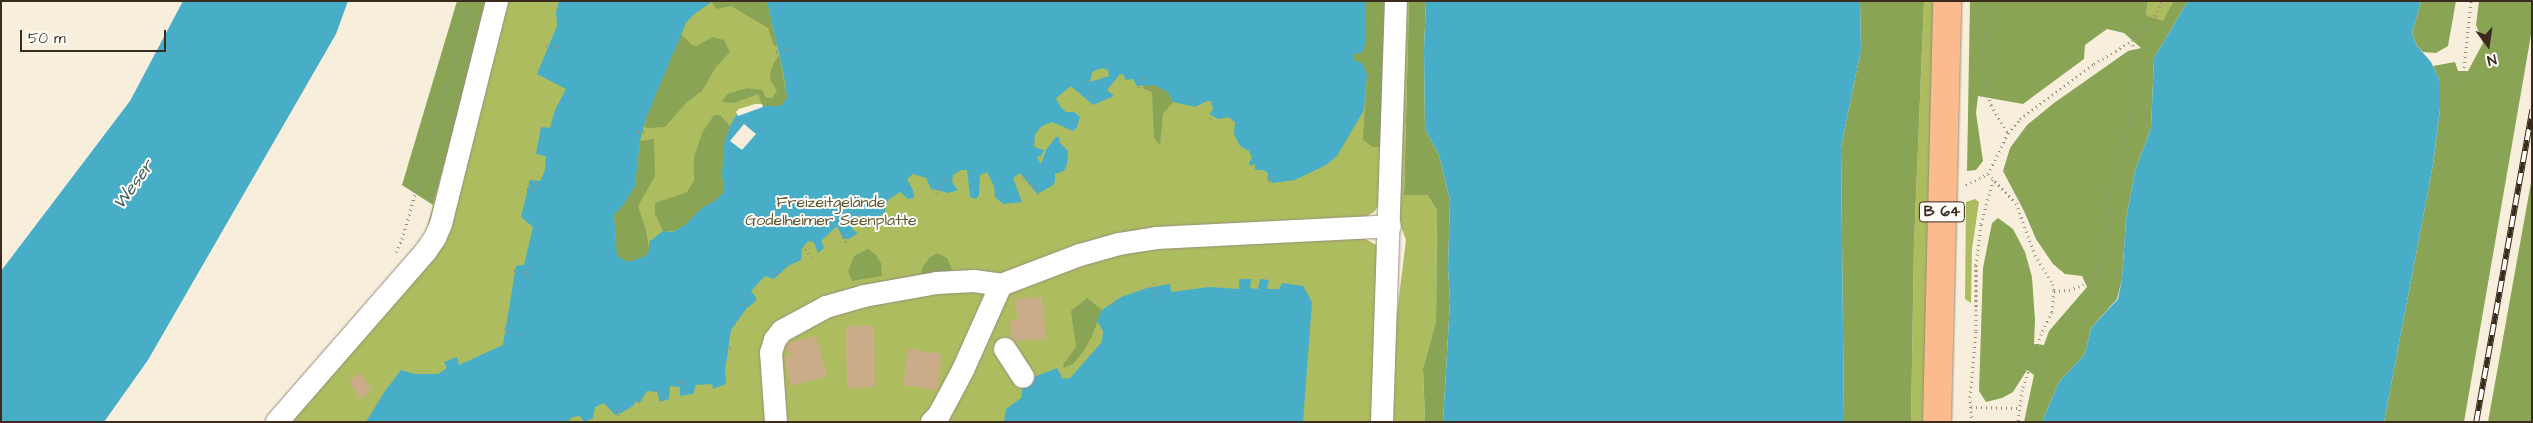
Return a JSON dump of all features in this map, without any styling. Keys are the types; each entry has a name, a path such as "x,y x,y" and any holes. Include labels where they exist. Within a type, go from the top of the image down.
{"main road":[{"name":"B 64","path":"1937,422 1947,1"}],"lane":[{"path":"277,422 426,252 435,238 441,224 497,1"},
{"path":"1382,422 1396,1"},
{"path":"776,422 771,352 775,340 782,331 826,308 864,296 937,283 974,281 1001,285 1080,255 1119,244 1157,238 1390,226"},
{"path":"932,422 940,415 963,370 1001,285"},
{"path":"1005,349 1023,377"}],"path":[{"path":"394,255 402,238 471,1"},
{"path":"1999,1 1987,27 1983,49 1985,85 1991,105 2008,133"},
{"path":"1964,186 1988,174 2008,133 2020,119 2094,64 2132,42 2150,25 2162,1"},
{"path":"2462,87 2471,1"},
{"path":"2054,291 2069,290 2083,285 2096,272 2103,259 2108,223 2108,199 2136,97 2139,70 2132,42"},
{"path":"546,45 563,48"},
{"path":"776,52 791,49"},
{"path":"1138,87 1145,76"},
{"path":"1088,94 1098,101"},
{"path":"1189,104 1191,97"},
{"path":"1210,119 1212,115"},
{"path":"732,118 742,126"},
{"path":"638,131 645,132"},
{"path":"1988,174 2016,203 2035,255 2053,284 2054,291 2052,312 2041,334 2028,371 2019,408 2018,422"},
{"path":"936,193 949,175"},
{"path":"1269,182 1272,175"},
{"path":"1023,180 1028,176 1039,194"},
{"path":"1972,422 1976,265 1981,224 1993,179"},
{"path":"529,182 540,185"},
{"path":"527,189 538,189"},
{"path":"863,218 871,230"},
{"path":"840,227 846,242"},
{"path":"802,245 811,258"},
{"path":"527,278 529,267"},
{"path":"514,270 528,272"},
{"path":"772,270 778,277"},
{"path":"1154,283 1156,298"},
{"path":"750,294 756,301"},
{"path":"741,301 748,308"},
{"path":"1113,303 1118,309"},
{"path":"504,328 519,335"},
{"path":"725,347 732,348"},
{"path":"684,381 686,395"},
{"path":"659,390 664,402"},
{"path":"638,402 642,394"},
{"path":"616,405 618,416"},
{"path":"1971,406 2019,408"}],"green space":[{"path":"457,1 488,1 433,205 402,185"},
{"name":"Freizeitgelände Godelheimer Seenplatte","path":"488,1 1390,1 1385,197 1374,212 1365,217 1356,234 1380,247 1375,422 271,422 425,235"},
{"path":"713,1 767,1 777,46 774,46 768,28 731,6 717,9 712,3"},
{"path":"1365,1 1390,1 1386,147 1373,147 1363,140 1367,75 1354,60 1353,54 1362,53 1365,44"},
{"path":"1401,1 1409,1 1404,194 1427,195 1437,210 1436,321 1423,368 1425,422 1388,422 1389,379 1406,240 1400,224"},
{"path":"1409,1 1426,1 1424,49 1425,129 1439,155 1450,200 1448,268 1450,302 1443,422 1425,422 1423,368 1436,321 1437,210 1427,195 1404,195"},
{"path":"1860,1 1924,1 1914,244 1911,422 1844,422 1841,147 1861,50"},
{"path":"1924,1 1935,1 1925,422 1911,422 1914,244"},
{"path":"1970,1 2148,1 2146,15 2163,21 2173,1 2188,1 2154,58 2151,128 2135,171 2126,219 2122,279 2117,299 2091,328 2085,354 2059,382 2042,422 2024,422 2034,375 2027,370 2013,392 2002,398 1986,402 1979,391 1983,268 1992,223 1998,218 2013,229 2025,252 2032,277 2035,320 2034,344 2044,345 2049,331 2087,287 2082,276 2065,274 2053,264 2036,239 2003,171 2010,148 2027,125 2054,103 2128,51 2141,48 2124,33 2107,29 2085,45 2084,59 2023,104 1978,96 1976,113 1983,161 1976,170 1967,171"},
{"path":"2148,1 2173,1 2163,22 2146,15"},
{"path":"2421,1 2456,1 2448,46 2436,53 2423,52 2417,46 2412,33"},
{"path":"2479,1 2532,1 2532,29 2464,422 2384,422 2433,165 2440,109 2440,81 2433,66 2455,62 2458,71 2468,71 2483,43 2476,25"},
{"path":"681,34 692,45 697,46 712,37 724,40 730,52 716,67 702,91 687,102 665,127 644,127 646,118"},
{"path":"779,55 787,98 781,106 763,107 758,94 734,103 722,102 727,94 748,88 762,90 766,98 772,98 777,91 770,79 771,71"},
{"path":"1146,85 1154,85 1168,92 1173,102 1163,114 1160,145 1154,138 1152,92 1142,88"},
{"path":"714,115 720,115 730,126 724,144 722,174 724,192 716,200 702,208 685,225 675,231 663,231 655,214 655,203 687,192 694,181 694,157 702,133"},
{"path":"654,139 655,176 638,206 646,230 649,250 646,256 628,262 617,256 614,215 624,204 635,186 640,141"},
{"path":"2532,177 2532,422 2488,422"},
{"path":"1975,199 1979,202 1972,249 1971,303 1965,299 1966,202"},
{"path":"868,249 876,255 881,263 882,276 852,281 848,272 854,256"},
{"path":"937,253 947,258 952,270 921,274 922,268 929,258"},
{"path":"1087,298 1102,310 1092,336 1083,352 1073,364 1064,368 1063,365 1076,347 1071,311"}],"water":[{"name":"Weser","path":"183,1 348,1 336,34 148,360 104,422 1,422 1,271 130,101"},
{"path":"559,1 713,1 693,15 686,23 646,118 640,141 635,186 624,204 614,215 617,256 628,262 646,256 649,250 649,242 663,231 673,232 685,225 702,208 716,200 724,192 722,174 724,144 730,126 737,114 755,106 781,106 787,98 784,76 767,1 1365,1 1365,44 1362,53 1353,54 1354,60 1363,64 1367,75 1364,110 1337,156 1326,165 1295,180 1273,183 1267,179 1268,173 1263,170 1255,170 1255,164 1251,166 1249,163 1252,158 1249,151 1240,146 1234,134 1235,122 1228,117 1218,119 1209,114 1213,110 1211,101 1195,107 1173,102 1168,92 1154,85 1137,86 1133,79 1125,80 1124,75 1120,74 1107,90 1114,96 1093,105 1071,86 1056,98 1066,112 1074,112 1080,117 1077,127 1073,131 1052,122 1042,126 1035,134 1034,147 1044,150 1041,156 1037,157 1041,164 1046,150 1056,137 1059,137 1060,143 1068,151 1067,164 1064,171 1055,174 1055,182 1052,186 1037,194 1020,173 1013,178 1022,202 1003,204 995,197 994,186 987,172 980,175 979,195 976,199 970,197 967,170 961,170 953,175 952,182 958,190 949,193 931,189 926,178 913,174 907,179 913,190 914,198 908,199 900,192 888,200 885,212 866,228 859,215 850,222 853,230 858,233 849,239 843,239 837,226 821,241 824,248 818,253 814,242 808,241 802,249 801,260 788,266 774,279 765,276 751,291 756,297 756,301 746,309 731,330 725,371 726,384 713,389 712,384 696,385 693,394 680,396 680,387 670,386 669,399 660,402 657,392 647,391 640,403 636,401 633,406 615,415 604,403 595,407 593,418 584,422 580,416 572,417 568,422 366,422 385,391 401,370 415,374 438,374 447,368 444,362 457,357 459,365 503,345 516,266 524,265 533,227 521,217 530,180 540,181 545,170 546,156 536,154 541,127 550,128 555,110 566,89 537,74 557,26 556,12","holes":["1102,68 1108,70 1109,76 1090,82 1092,72"]},
{"path":"1426,1 1860,1 1861,50 1841,147 1844,422 1443,422 1450,302 1448,268 1450,200 1439,155 1425,129 1424,49"},
{"path":"2188,1 2421,1 2412,33 2417,46 2431,62 2440,81 2440,109 2433,165 2384,422 2042,422 2059,382 2085,354 2091,328 2118,299 2122,279 2126,219 2135,171 2151,128 2154,58"},
{"path":"1239,279 1251,279 1250,288 1258,289 1260,279 1269,280 1267,289 1279,289 1282,283 1303,286 1312,302 1303,422 1004,422 1006,409 1021,398 1023,386 1031,378 1057,368 1063,379 1070,378 1102,342 1103,331 1097,321 1102,310 1121,297 1147,288 1170,284 1171,292 1209,287 1239,289"}],"pier":[{"path":"762,104 763,107 738,116 736,112 739,109"},
{"path":"744,124 756,134 742,150 730,141"}],"building":[{"path":"1042,297 1046,339 1016,341 1011,337 1010,321 1017,320 1015,299"},
{"path":"846,326 874,326 875,387 847,388"},
{"path":"816,336 827,376 791,386 784,356 794,356 786,350 787,346 789,343"},
{"path":"908,349 942,354 937,390 903,385"},
{"path":"361,373 371,388 361,400 349,381"}],"railway":[{"path":"2476,422 2532,110"}]}
